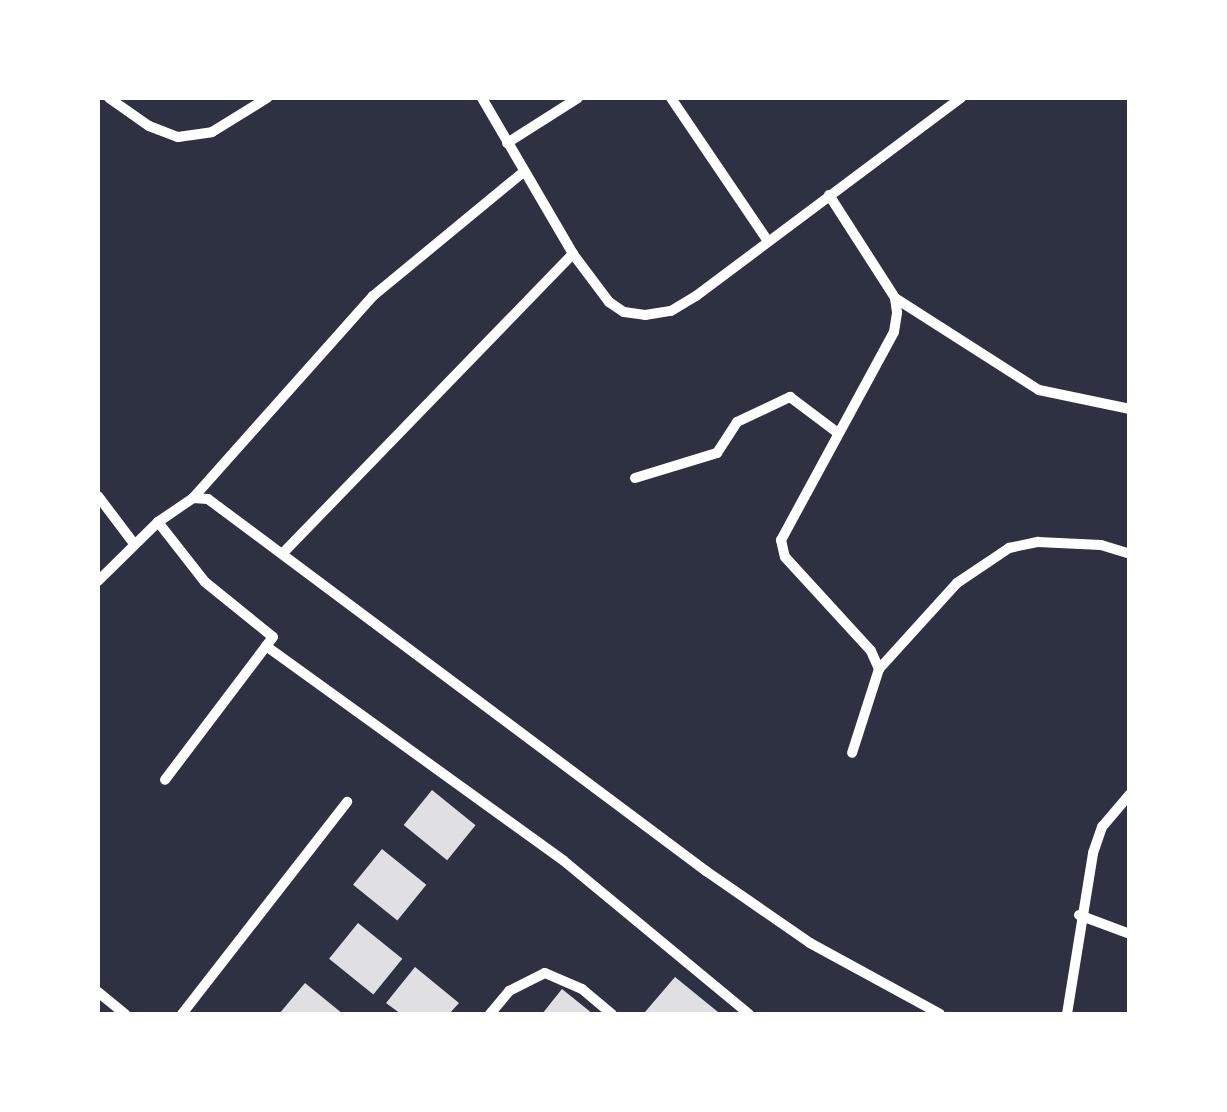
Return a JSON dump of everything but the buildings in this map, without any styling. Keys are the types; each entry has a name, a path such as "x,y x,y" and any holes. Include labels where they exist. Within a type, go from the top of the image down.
{"street":[{"path":"109,98 148,126 178,137 212,132 267,98"},
{"path":"482,98 572,254 609,302 624,312 646,316 671,310 696,296 961,98"},
{"path":"507,144 578,98"},
{"path":"671,98 768,241"},
{"path":"98,581 158,522 194,498 374,296 522,173"},
{"path":"829,195 894,298 1039,390 1130,409"},
{"path":"282,554 572,254"},
{"path":"879,670 871,651 784,556 781,540 894,332 894,298"},
{"path":"635,478 717,453 726,432 738,422 790,397 838,433"},
{"path":"98,496 135,545"},
{"path":"194,498 208,499 765,912 810,943 940,1014"},
{"path":"158,522 205,582 273,637 165,780"},
{"path":"852,753 879,670 957,583 1009,548 1038,542 1086,544 1130,554"},
{"path":"266,646 564,860 749,1014"},
{"path":"1067,1014 1079,916 1102,827 1130,794"},
{"path":"182,1014 347,802"},
{"path":"1079,916 1130,934"},
{"path":"490,1014 509,991 546,973 582,989 612,1014"},
{"path":"98,992 125,1014"}]}
